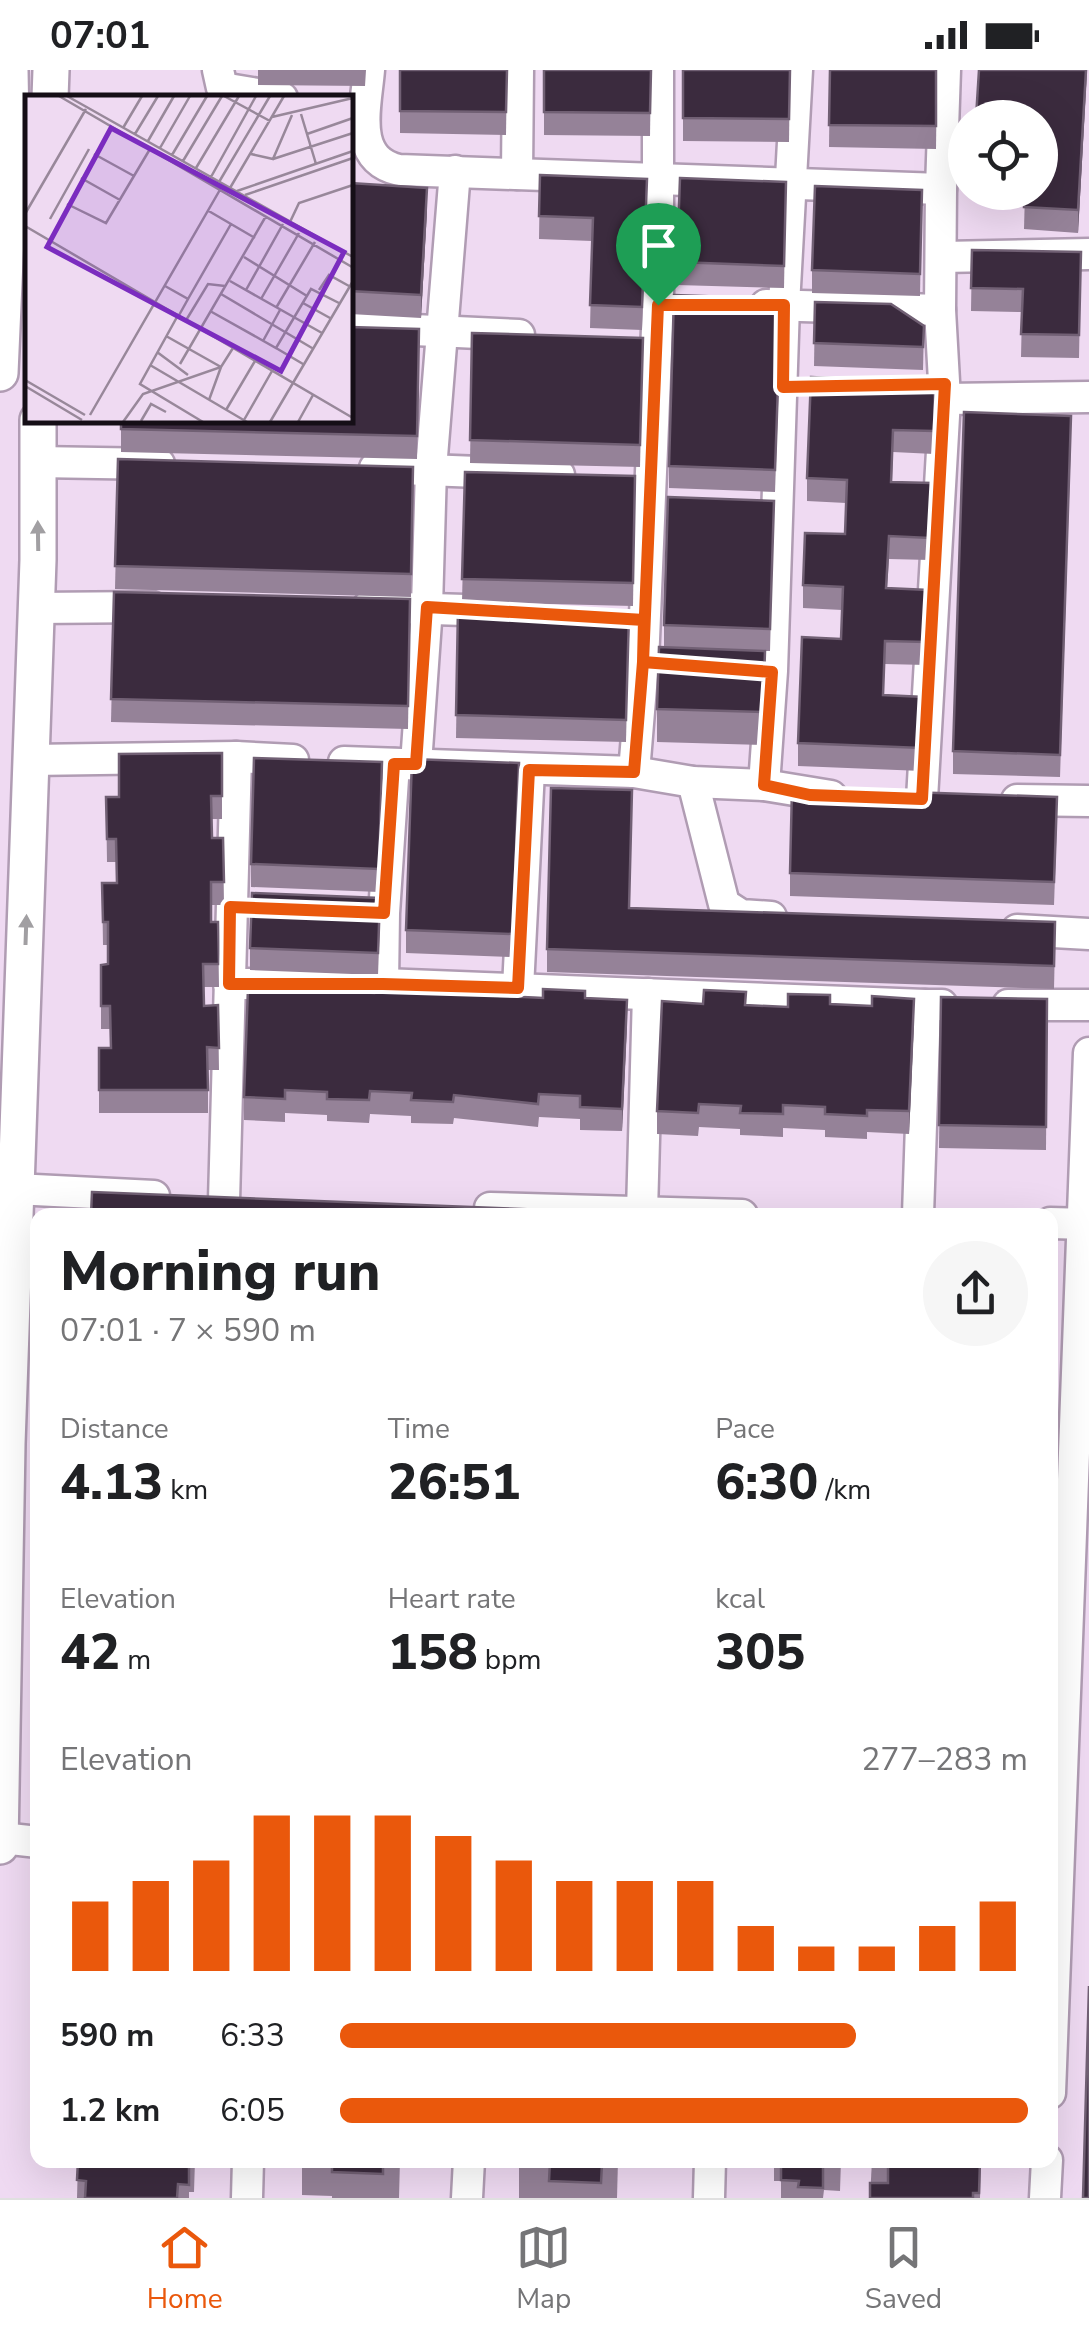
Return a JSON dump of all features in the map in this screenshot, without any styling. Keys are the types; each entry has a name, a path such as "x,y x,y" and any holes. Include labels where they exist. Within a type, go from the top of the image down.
{"street":[{"path":"0,373 10,70"},
{"path":"50,95 52,70"},
{"path":"218,70 222,88 264,95"},
{"path":"369,70 358,106 366,146 376,161 399,170 941,189"},
{"path":"517,174 518,70"},
{"path":"634,772 643,662 634,620 650,492 647,342 658,305 658,70"},
{"path":"764,785 797,70"},
{"path":"922,799 945,392 940,310 945,70"},
{"path":"383,984 374,912 405,764 427,607 431,469 455,171"},
{"path":"943,257 1089,254"},
{"path":"658,305 694,305"},
{"path":"730,305 940,310"},
{"path":"352,327 540,336"},
{"path":"909,385 945,392 1089,397"},
{"path":"783,387 819,386"},
{"path":"0,1846 15,1189 10,1105 12,1021 31,760 38,422"},
{"path":"37,462 194,465"},
{"path":"352,468 605,477 686,507"},
{"path":"740,510 776,512"},
{"path":"35,608 172,607"},
{"path":"348,607 526,613"},
{"path":"643,662 680,665"},
{"path":"735,669 772,672"},
{"path":"31,760 236,757 634,772 693,782 764,785 810,795 960,800"},
{"path":"15,1189 234,1202 229,984 236,757"},
{"path":"518,988 529,770"},
{"path":"693,782 724,904 741,915 799,918"},
{"path":"996,800 1089,801"},
{"path":"230,907 268,908"},
{"path":"992,929 1089,934"},
{"path":"229,984 518,988 925,1005 1089,1004"},
{"path":"642,1208 648,994"},
{"path":"918,1208 925,1005"},
{"path":"1058,1900 1086,1224 1089,1053"},
{"path":"1058,1224 1086,1224"},
{"path":"1,1838 30,1841"},
{"path":"247,2198 248,2168"},
{"path":"467,2198 469,2168"},
{"path":"709,2198 710,2168"},
{"path":"1046,2198 1047,2168"}],"building":[{"path":"400,70 507,70 506,112 400,111"},
{"path":"544,70 651,70 650,113 544,112"},
{"path":"683,70 790,70 789,119 683,118"},
{"path":"830,70 936,70 936,126 829,125"},
{"path":"979,70 1086,70 1078,210 1058,209 1058,100 977,100"},
{"path":"540,175 647,179 642,307 590,305 593,218 539,216"},
{"path":"680,178 786,182 784,266 677,262"},
{"path":"352,183 427,188 421,295 352,291"},
{"path":"815,186 922,190 920,274 812,270"},
{"path":"972,250 1081,252 1079,335 1021,334 1023,289 971,288"},
{"path":"674,295 781,299 775,470 669,466"},
{"path":"815,302 891,304 924,326 923,347 814,343"},
{"path":"352,327 419,329 417,436 121,429 121,422 352,422"},
{"path":"472,333 643,338 640,445 470,440"},
{"path":"811,377 935,383 934,431 893,430 891,482 932,483 930,538 889,536 886,588 928,590 926,642 885,641 883,695 924,697 922,748 798,743 802,637 841,639 843,587 803,585 805,533 845,534 847,480 807,478"},
{"path":"964,412 1071,416 1060,755 953,751"},
{"path":"118,459 413,467 411,574 115,566"},
{"path":"465,472 635,476 633,583 462,579"},
{"path":"668,497 774,501 770,629 664,625"},
{"path":"114,592 410,599 408,706 111,699"},
{"path":"458,608 629,613 626,720 456,715"},
{"path":"659,647 765,651 763,712 657,709"},
{"path":"222,753 222,796 211,796 212,838 223,838 224,882 211,882 211,922 218,922 219,964 203,964 204,1006 218,1005 219,1048 207,1047 208,1090 99,1090 99,1048 111,1048 110,1006 101,1006 101,965 108,964 108,922 103,922 102,883 117,883 116,839 107,839 106,797 119,797 119,754"},
{"path":"254,758 382,762 379,869 251,864"},
{"path":"412,759 519,763 513,934 406,930"},
{"path":"551,788 632,790 629,908 1055,922 1054,966 547,949"},
{"path":"792,788 1057,797 1054,882 790,873"},
{"path":"252,893 380,898 378,953 250,948"},
{"path":"290,976 332,978 331,991 374,993 374,979 416,981 416,990 458,992 459,983 501,985 500,996 543,998 543,989 585,991 585,998 627,1000 622,1109 580,1107 580,1096 539,1094 538,1104 454,1095 453,1102 411,1100 412,1093 370,1091 369,1100 327,1099 327,1092 285,1090 285,1099 244,1097 248,988 289,990"},
{"path":"704,990 746,992 745,1005 788,1007 788,994 830,995 830,1004 872,1006 872,996 914,999 909,1111 867,1110 867,1116 825,1114 825,1107 783,1105 783,1114 740,1113 741,1106 699,1104 698,1113 657,1111 662,1001 703,1004"},
{"path":"941,997 1047,999 1046,1127 939,1125"},
{"path":"92,1192 498,1208 91,1208"},
{"path":"1089,1986 1089,2198 1083,2198"},
{"path":"78,2168 189,2168 189,2185 178,2184 177,2198 85,2198 86,2181 77,2180"},
{"path":"332,2168 383,2168 383,2174 332,2172"},
{"path":"550,2168 602,2168 601,2183 549,2181"},
{"path":"781,2168 823,2168 823,2188 798,2187 799,2181 781,2180"},
{"path":"888,2168 980,2168 979,2193 973,2193 973,2198 870,2198 870,2183 888,2183"}],"route":[{"path":"658,305 643,662 634,772 529,770 518,988 229,984 230,907 384,913 394,764 416,764 427,607 644,620 643,662 772,672 764,785 810,795 922,799 945,384 783,387 784,305 658,305"}]}
